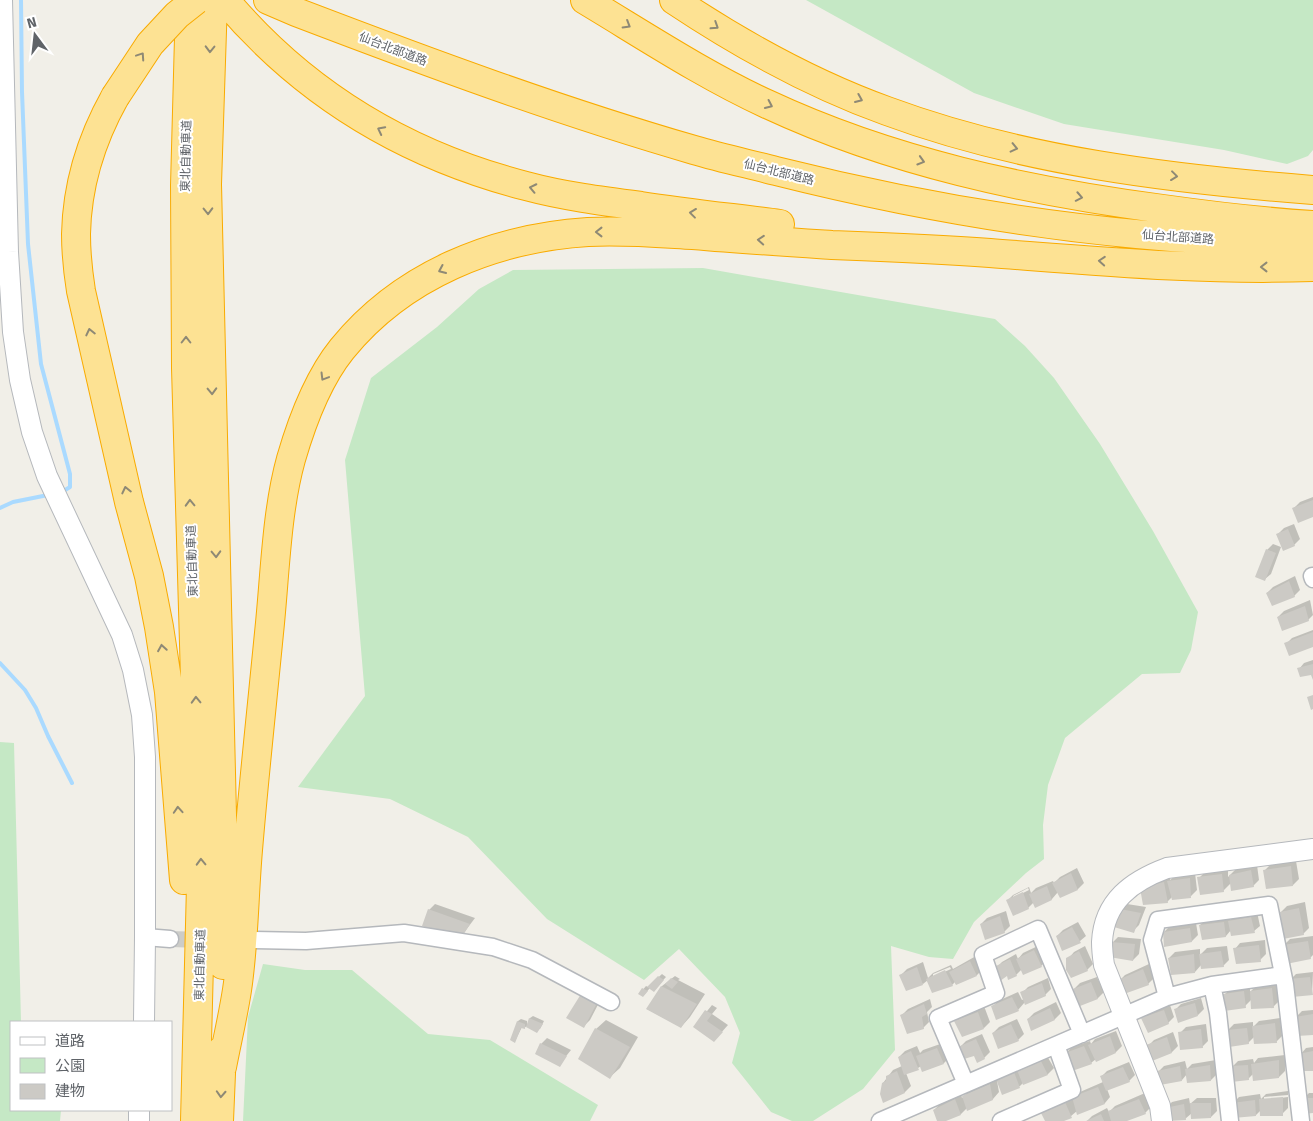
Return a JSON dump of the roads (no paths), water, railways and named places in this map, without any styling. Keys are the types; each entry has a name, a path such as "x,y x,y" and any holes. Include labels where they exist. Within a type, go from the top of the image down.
{"highway":[{"name":"東北自動車道","path":"190,0 185,186 186,358 201,885 195,1121"},
{"path":"188,1121 184,886 170,692 149,576 129,502 81,291 77,264 76,232 86,167 97,132 115,97 150,44 177,15 196,0"},
{"name":"東北自動車道","path":"212,0 207,184 223,856 222,1067 219,1121"},
{"name":"仙台北部道路","path":"268,0 498,88 601,122 696,151 818,181 926,204 1022,221 1218,240 1313,242"},
{"path":"585,0 680,57 766,104 824,128 886,150 1000,181 1090,199 1226,217 1313,225"},
{"path":"674,0 736,40 808,77 887,111 968,137 1067,160 1158,174 1313,190"},
{"path":"233,10 303,77 337,102 374,126 406,143 468,169 526,187 587,199 830,230 984,253"},
{"path":"222,1067 238,986 248,849 282,508 291,461 307,414 321,381 342,349 370,320 404,291 435,272 496,248 542,236 590,232 641,232 1173,266 1313,267"}],"street":[{"path":"2,0 8,252 13,332 20,380 32,432 54,494 122,635 133,670 142,715 145,757 144,1021"},
{"path":"1162,1121 1160,1106 1104,965 1102,942 1107,918 1121,894 1152,874 1168,868 1313,849"},
{"path":"1167,997 1152,940 1158,920 1270,905 1283,975 1301,1121"},
{"path":"966,1084 938,1018 996,993 983,955 1038,929 1082,1034"},
{"path":"250,940 306,941 404,933 493,948 532,960 611,1002"},
{"path":"145,937 170,939"},
{"path":"880,1121 1167,997 1212,985 1283,975"},
{"path":"1212,985 1218,1013 1230,1121"},
{"path":"1001,1121 1033,1115 1072,1090 1056,1045"}],"waterway":[{"path":"21,0 22,92 28,244 41,364 70,474 70,487 62,492"},
{"path":"0,508 13,502 48,495"},
{"path":"0,663 25,690 36,708 72,783"}],"tunnel":[{"path":"170,939 208,940"}]}
